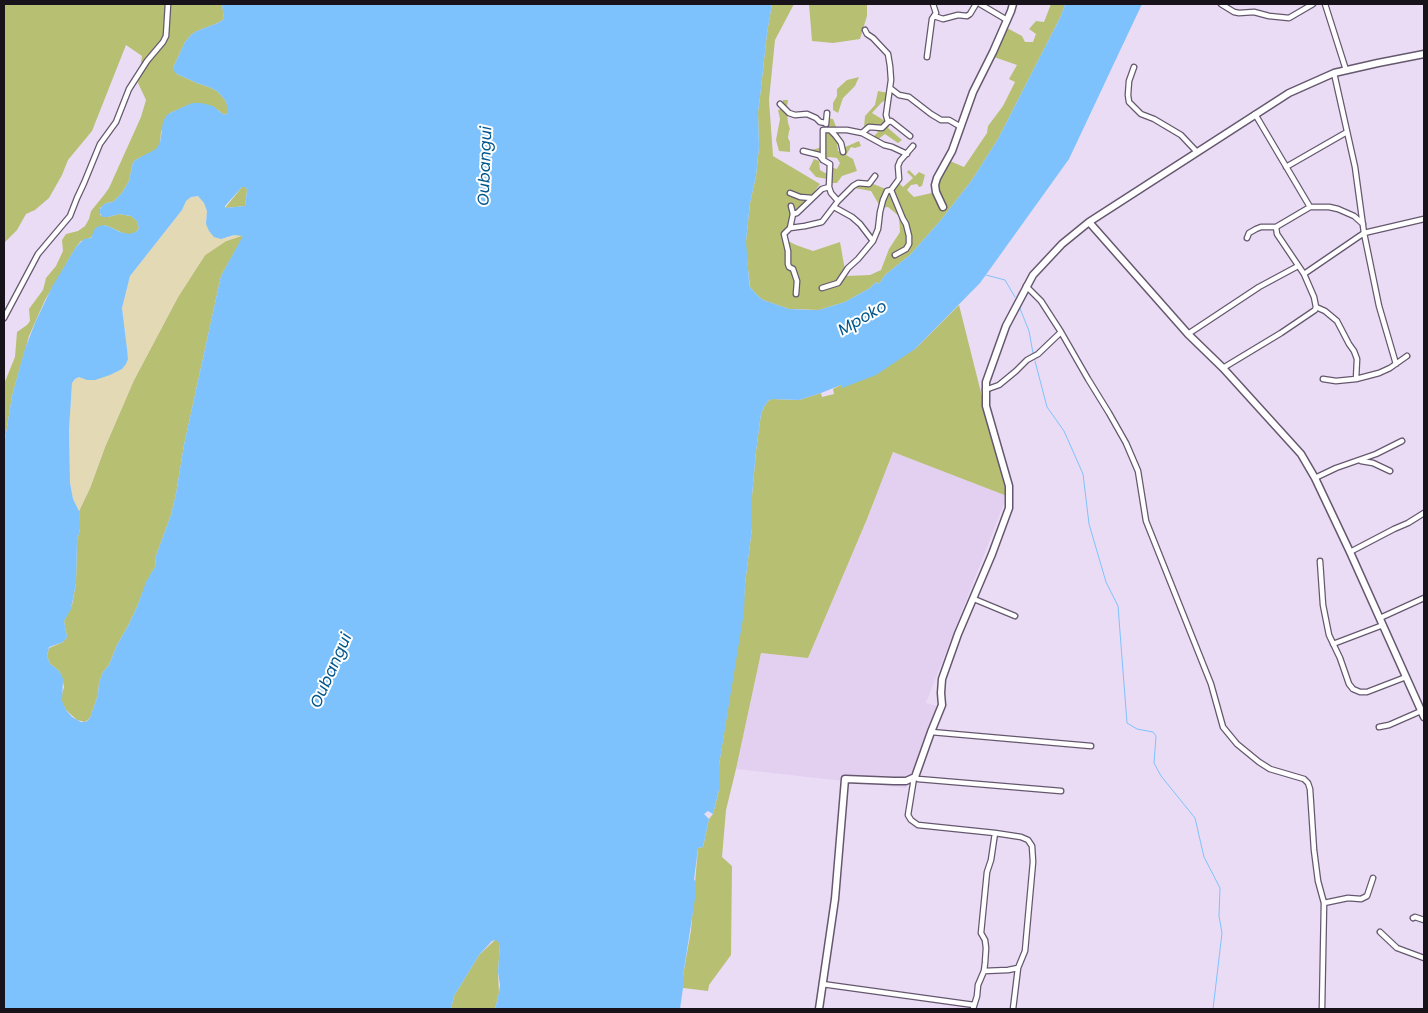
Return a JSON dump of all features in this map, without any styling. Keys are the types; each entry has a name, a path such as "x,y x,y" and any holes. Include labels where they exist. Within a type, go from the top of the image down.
{"street":[{"path":"4,318 38,254 70,216 100,144 116,122 130,89 147,61 163,42 166,36 168,4"},
{"path":"927,57 932,19 936,13 933,4"},
{"path":"934,16 943,19 967,16 976,4"},
{"path":"980,4 1007,20"},
{"path":"943,207 936,192 935,184 937,178 952,151 973,92 1014,4"},
{"path":"1221,4 1239,14 1254,12 1289,18 1313,4"},
{"path":"1325,4 1346,70"},
{"path":"865,30 888,54 890,66 890,88 886,115 888,122"},
{"path":"1014,1009 1018,968 1025,951 1033,862 1032,846 1028,840 995,833 918,825 908,815 914,778 942,705 942,679 958,634 974,600 1009,508 1010,500 1007,481 986,406 985,390 988,374 1006,326 1033,275 1052,253 1089,222 1289,93 1334,73 1424,54"},
{"path":"1134,67 1129,81 1129,102 1141,114 1154,119 1181,135 1197,152"},
{"path":"1334,73 1355,167 1364,233 1379,306 1396,364"},
{"path":"890,88 899,95 909,97 941,120 949,120 961,127"},
{"path":"780,104 795,116 807,114 820,122 826,123"},
{"path":"827,113 826,123 829,130 835,134 841,144 843,152"},
{"path":"1255,114 1310,207"},
{"path":"888,122 891,121 910,136"},
{"path":"862,133 869,127 882,128 888,122"},
{"path":"823,160 823,130 847,130 862,133 884,145 907,154"},
{"path":"1286,167 1347,132"},
{"path":"822,288 838,282 873,241 878,229 883,200 887,192 891,190 899,179 898,166 900,161 913,146"},
{"path":"803,151 819,155 830,164 829,187 831,193 838,201"},
{"path":"790,228 822,222 838,201 858,183 869,184 875,176"},
{"path":"793,214 797,213 822,189 829,187"},
{"path":"891,190 906,224 909,236 909,244 906,249 895,255"},
{"path":"790,193 800,197 812,198"},
{"path":"791,206 793,214 790,228 784,234 788,251 788,264 793,269 797,281 796,294"},
{"path":"834,207 852,216 873,241"},
{"path":"1247,238 1249,233 1256,229 1276,227 1310,207 1338,209 1354,216 1363,224"},
{"path":"1304,274 1364,233 1424,220"},
{"path":"1089,222 1188,334 1223,368 1301,454 1315,478 1423,714 1379,727"},
{"path":"1276,227 1277,234 1304,274 1316,307"},
{"path":"1188,334 1259,287 1298,266"},
{"path":"1026,286 1040,301 1061,332 1088,380 1110,413 1126,444 1138,472 1146,521 1211,684 1223,727 1237,744 1258,762 1270,769 1304,779 1308,783 1318,881 1324,903 1322,1009"},
{"path":"1223,368 1281,333 1316,307"},
{"path":"1316,307 1325,311 1337,322 1354,350 1357,359 1356,379"},
{"path":"985,390 999,385 1027,360 1038,354 1061,332"},
{"path":"1323,379 1336,381 1356,379 1379,373 1407,356"},
{"path":"1315,478 1402,441"},
{"path":"1360,460 1390,471"},
{"path":"1350,552 1424,513"},
{"path":"1320,561 1329,635 1349,684 1353,689 1367,692 1406,677"},
{"path":"1380,618 1424,598"},
{"path":"974,600 1015,616"},
{"path":"1333,644 1383,625"},
{"path":"931,732 1091,746"},
{"path":"819,1009 835,899 845,779 906,781 914,778 1061,791"},
{"path":"822,984 973,1007 978,985 984,971 986,948 981,933 987,872 991,860 995,833"},
{"path":"1324,903 1348,898 1361,899 1366,896 1373,878"},
{"path":"1413,918 1424,920"},
{"path":"1380,932 1396,948 1424,958"},
{"path":"984,971 1018,968"}],"shaded area":[{"path":"893,452 1007,496 926,703 937,706 915,769 906,788 736,769 761,653 808,658 867,519"}],"green space":[{"path":"4,4 222,4 224,19 191,35 185,42 173,68 177,74 217,91 226,101 228,113 224,115 218,110 201,103 193,103 170,113 161,132 160,143 156,150 133,162 129,181 122,193 113,202 106,203 100,208 100,215 108,217 119,214 131,216 137,221 139,228 132,234 125,234 103,225 90,238 81,241 76,247 45,300 29,336 12,396 4,446 4,384 15,357 17,332 30,321 29,309 43,290 46,278 56,266 63,251 62,240 66,234 78,231 85,226 91,211 109,188 141,117 146,100 138,83 142,56 126,45 92,131 68,160 49,198 35,210 26,214 17,230 4,243"},
{"path":"772,4 794,4 775,40 769,100 773,156 820,184 782,235 786,240 813,251 840,242 846,276 870,275 881,270 889,249 900,232 899,216 888,207 881,208 871,191 854,188 861,184 871,183 888,190 898,182 903,187 913,178 907,172 909,170 915,176 919,172 925,175 922,186 919,187 917,184 911,185 907,190 914,197 938,193 940,179 950,161 964,167 987,133 988,126 1003,106 1015,82 1009,79 1017,65 994,57 1007,28 1022,36 1025,42 1033,42 1036,34 1029,29 1036,21 1044,22 1051,4 1065,4 1061,16 998,139 972,180 941,220 910,255 885,275 879,284 876,282 870,288 845,302 819,310 789,309 763,300 750,287 746,241 750,203 756,176 759,147 758,112"},
{"path":"809,4 867,4 867,16 860,39 833,43 812,41"},
{"path":"859,77 855,86 843,98 838,113 833,110 837,89 847,80"},
{"path":"878,91 888,93 887,100 882,102 872,113 890,124 888,128 902,140 898,143 885,134 877,140 873,137 878,132 871,125 864,128 865,116 875,105"},
{"path":"783,100 788,100 787,106 784,109 787,113 790,129 788,138 790,152 779,151 776,140 780,119 778,110 781,109"},
{"path":"828,118 833,119 839,134 838,151 842,153 843,148 859,141 861,146 851,147 846,155 853,159 857,171 842,176 837,183 827,183 827,179 816,177 809,169 814,159 819,161 820,170 825,173 829,172 830,167 837,169 840,163 837,158 829,157 825,159 810,152 824,144 824,131 827,131"},
{"path":"242,187 246,187 247,191 245,206 225,208"},
{"path":"244,235 221,276 184,445 176,494 171,515 156,556 155,567 109,665 103,672 90,718 85,722 77,720 66,710 62,702 64,687 61,674 50,664 47,656 49,648 63,642 67,637 64,621 72,605 76,583 77,541 80,529 79,511 134,380 178,297 205,255 226,241"},
{"path":"959,305 1007,496 893,452 867,519 808,658 761,653 726,810 722,857 732,866 731,955 709,985 708,991 683,988 683,976 691,930 698,848 703,847 709,819 713,814 719,790 719,765 743,612 752,528 752,496 756,451 761,414 771,399 799,400 821,393 822,397 834,394 833,389 841,385 842,387 915,349"},
{"path":"495,940 498,940 500,944 499,993 495,1009 451,1009 454,996 479,955"}],"sand":[{"path":"198,196 204,203 207,211 206,224 227,238 234,235 244,235 226,241 205,255 178,297 134,380 79,511 73,499 70,483 69,430 72,383 79,377 110,375 122,369 128,359 122,308 130,276 182,210 186,201 191,197"}],"water":[{"path":"222,4 772,4 758,112 759,147 756,176 750,203 746,241 749,281 750,287 763,300 789,309 819,310 845,302 870,288 876,282 879,284 885,275 910,255 941,220 972,180 998,139 1061,16 1065,4 1142,4 1069,159 980,283 915,349 876,375 842,388 841,385 799,400 771,399 764,407 761,414 756,451 752,496 752,528 745,584 744,612 719,765 719,790 713,814 708,811 704,814 709,819 703,847 698,848 694,880 696,881 696,892 680,1009 495,1009 500,985 498,972 500,944 496,940 492,941 479,955 454,996 451,1009 4,1009 4,446 12,396 25,349 35,323 52,287 76,247 84,239 91,238 94,230 103,225 129,234 136,232 139,228 137,221 131,216 119,214 102,217 99,211 102,206 113,202 122,193 129,181 133,162 156,149 160,143 163,122 166,116 192,103 213,106 224,115 228,113 226,101 217,91 177,74 173,70 185,42 191,35 224,19","holes":["242,187 246,187 247,191 245,206 225,208","198,196 204,203 207,211 206,224 214,237 221,239 234,235 243,236 221,276 184,445 176,494 171,515 156,556 155,567 146,582 137,607 109,665 103,672 90,718 86,722 81,722 72,717 66,710 62,701 63,679 57,669 50,664 47,656 49,647 63,642 67,637 64,621 71,609 76,583 77,541 80,520 70,483 69,430 72,383 79,377 95,380 110,375 122,369 126,364 128,359 122,308 130,276 182,210 186,201 191,197"]}],"waterway":[{"path":"986,275 1005,280 1015,297"},
{"path":"1019,306 1029,331 1033,353"},
{"path":"1035,361 1047,407 1064,431 1083,474 1089,524 1106,582 1118,606 1127,723 1137,729 1153,732 1156,736 1154,763 1161,776 1195,818 1204,857 1220,888 1219,916 1222,933 1213,1009"}],"water label":[{"name":"Oubangui","path":"486,166"},
{"name":"Mpoko","path":"863,319"},
{"name":"Oubangui","path":"332,671"}]}
